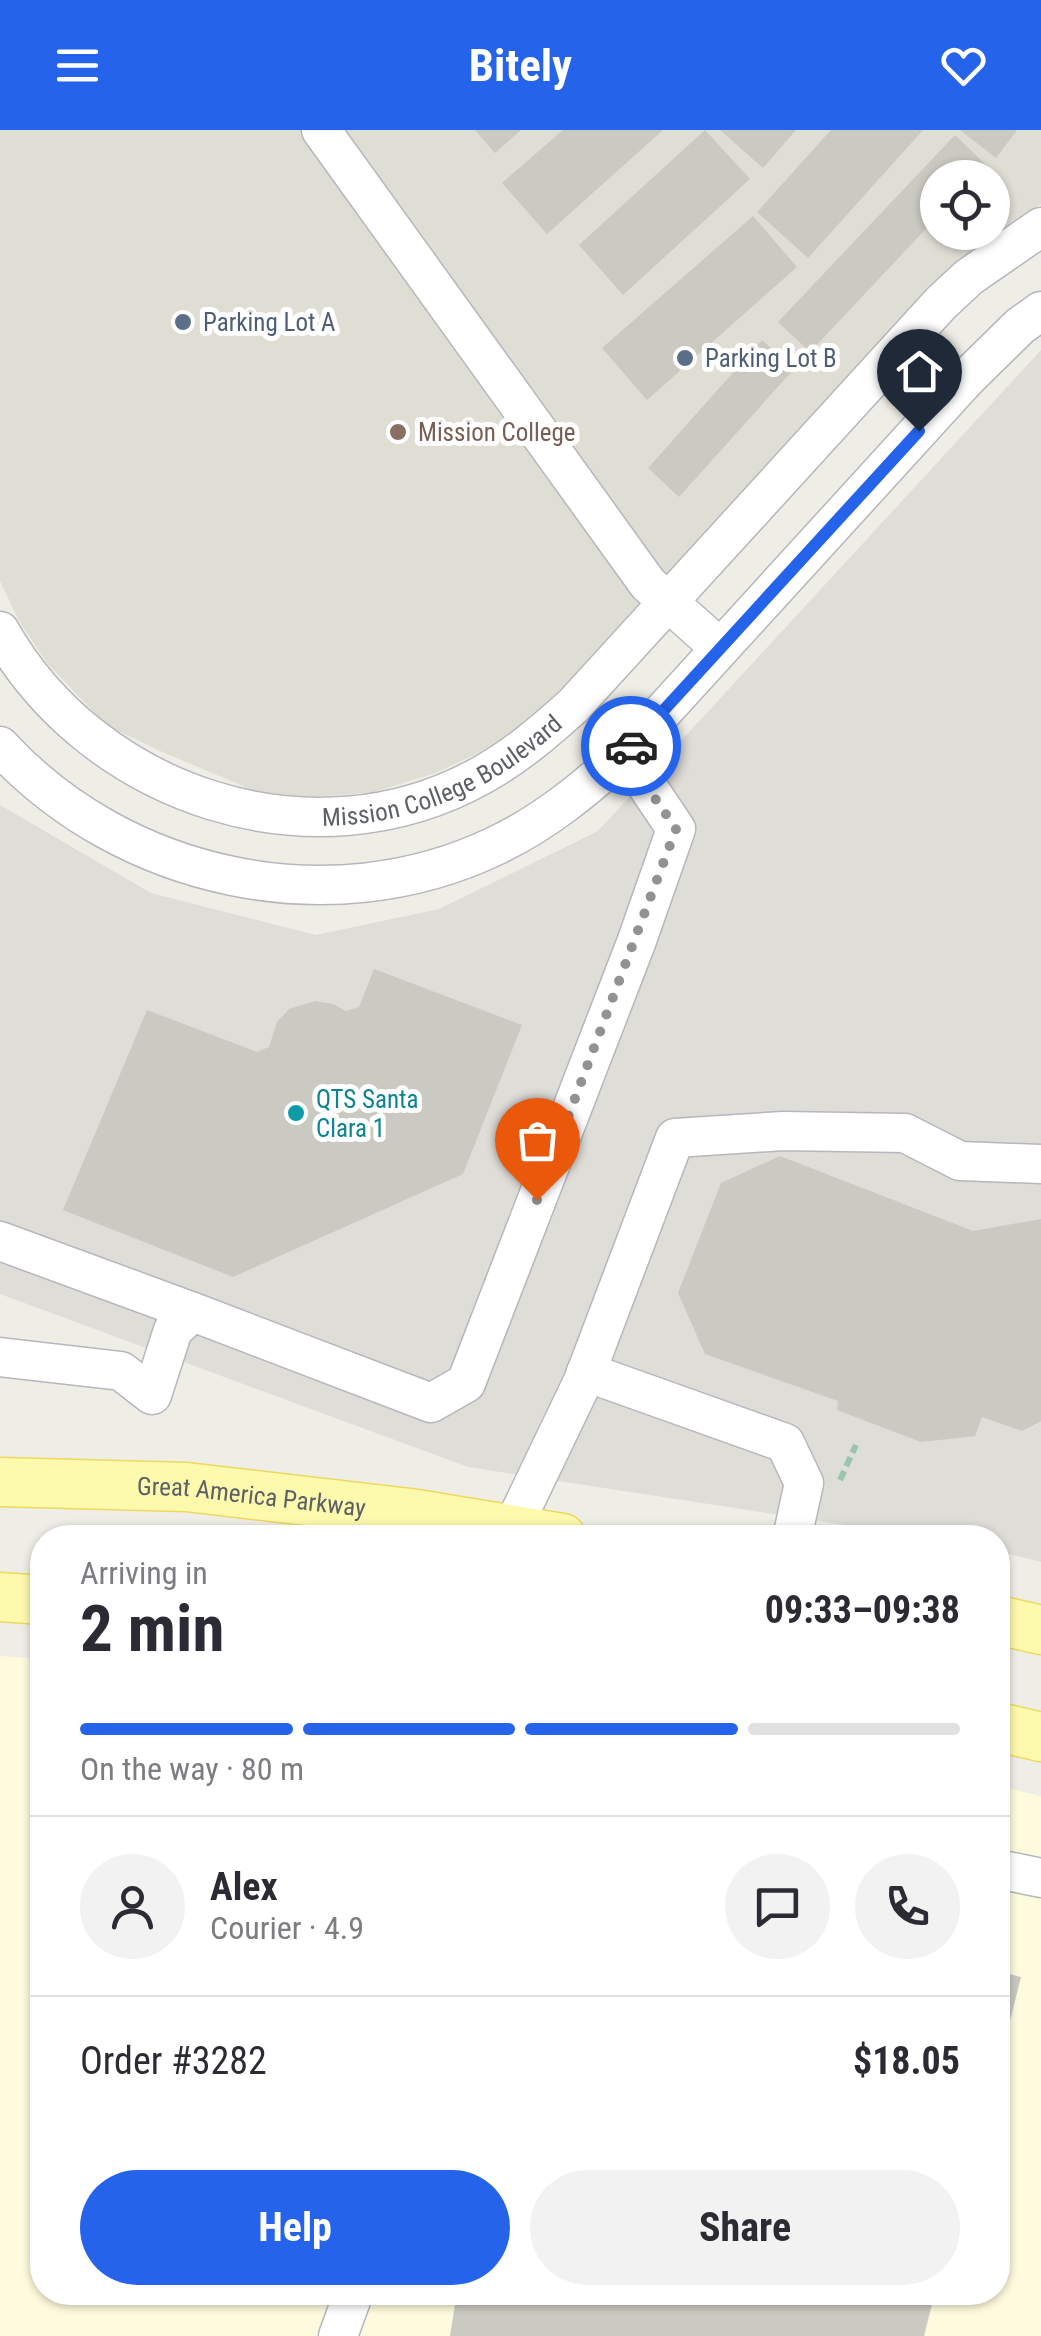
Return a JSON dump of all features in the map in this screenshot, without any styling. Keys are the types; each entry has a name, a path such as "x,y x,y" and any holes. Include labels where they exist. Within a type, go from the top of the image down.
{"main road":[{"name":"Great America Parkway","path":"0,1482 186,1488 410,1513 477,1525"},
{"path":"0,1597 30,1599"},
{"path":"1010,1623 1041,1630"},
{"path":"1010,1730 1041,1736"}],"street":[{"path":"321,130 648,584 720,648"},
{"name":"Mission College Boulevard","path":"0,631 31,678 75,726 173,789 232,808 283,814 345,816 430,798 480,777 528,746 573,706 941,303 969,277 1041,226"},
{"path":"0,746 58,799 148,852 210,873 324,886 442,868 497,846 581,794 624,753 967,378 1041,311"},
{"path":"0,1240 431,1403 466,1383 676,829 624,753"},
{"path":"514,1525 586,1372 675,1138 783,1131 904,1133 960,1161 1041,1164"},
{"path":"0,1357 121,1371 152,1395 172,1330 193,1312"},
{"path":"586,1372 786,1443 804,1483 795,1525"},
{"path":"1010,1871 1041,1878"},
{"path":"338,2336 349,2305"}],"shaded area":[{"name":"Mission College","path":"0,130 1041,130 1041,204 1010,223 1010,160 920,160 920,250 972,250 921,295 560,690 524,724 485,750 435,773 374,792 276,800 106,725 47,663 19,621 0,581"},
{"path":"1041,350 1041,1562 1010,1554 1010,1525 845,1525 468,1467 0,1294 0,805 151,893 316,935 439,909 598,831"},
{"path":"0,1656 30,1658 30,2305 1010,2305 1010,1789 1041,1796 1041,2336 0,2336"}],"building":[{"path":"475,130 521,130 495,153"},
{"path":"563,130 663,130 547,234 502,183"},
{"path":"705,130 750,179 623,295 579,245"},
{"path":"720,130 796,130 763,168"},
{"path":"831,130 923,130 808,258 757,212"},
{"path":"960,130 1017,130 996,158"},
{"path":"955,135 981,160 931,160"},
{"path":"920,172 920,235 810,352 778,322"},
{"path":"753,216 797,267 647,400 602,348"},
{"path":"762,340 794,369 679,497 648,468"},
{"name":"QTS Santa Clara 1","path":"374,969 522,1025 463,1174 233,1277 63,1210 147,1010 257,1052 269,1047 277,1022 289,1009 315,1001 346,1011 359,1007"},
{"path":"780,1156 973,1231 1041,1219 1041,1421 1022,1431 982,1417 975,1436 921,1442 837,1410 838,1401 705,1354 678,1293 721,1183"},
{"path":"1010,1974 1021,1977 1010,2021"},
{"path":"455,2305 932,2305 924,2336 450,2336"}],"way so far":[{"path":"537,1200 676,829 624,753 631,746"}],"place":[{"name":"Parking Lot A","path":"183,322"},
{"name":"Parking Lot B","path":"685,358"},
{"name":"Mission College","path":"398,432"},
{"name":"QTS Santa Clara 1","path":"296,1113"}],"route":[{"path":"631,746 919,431"}]}
